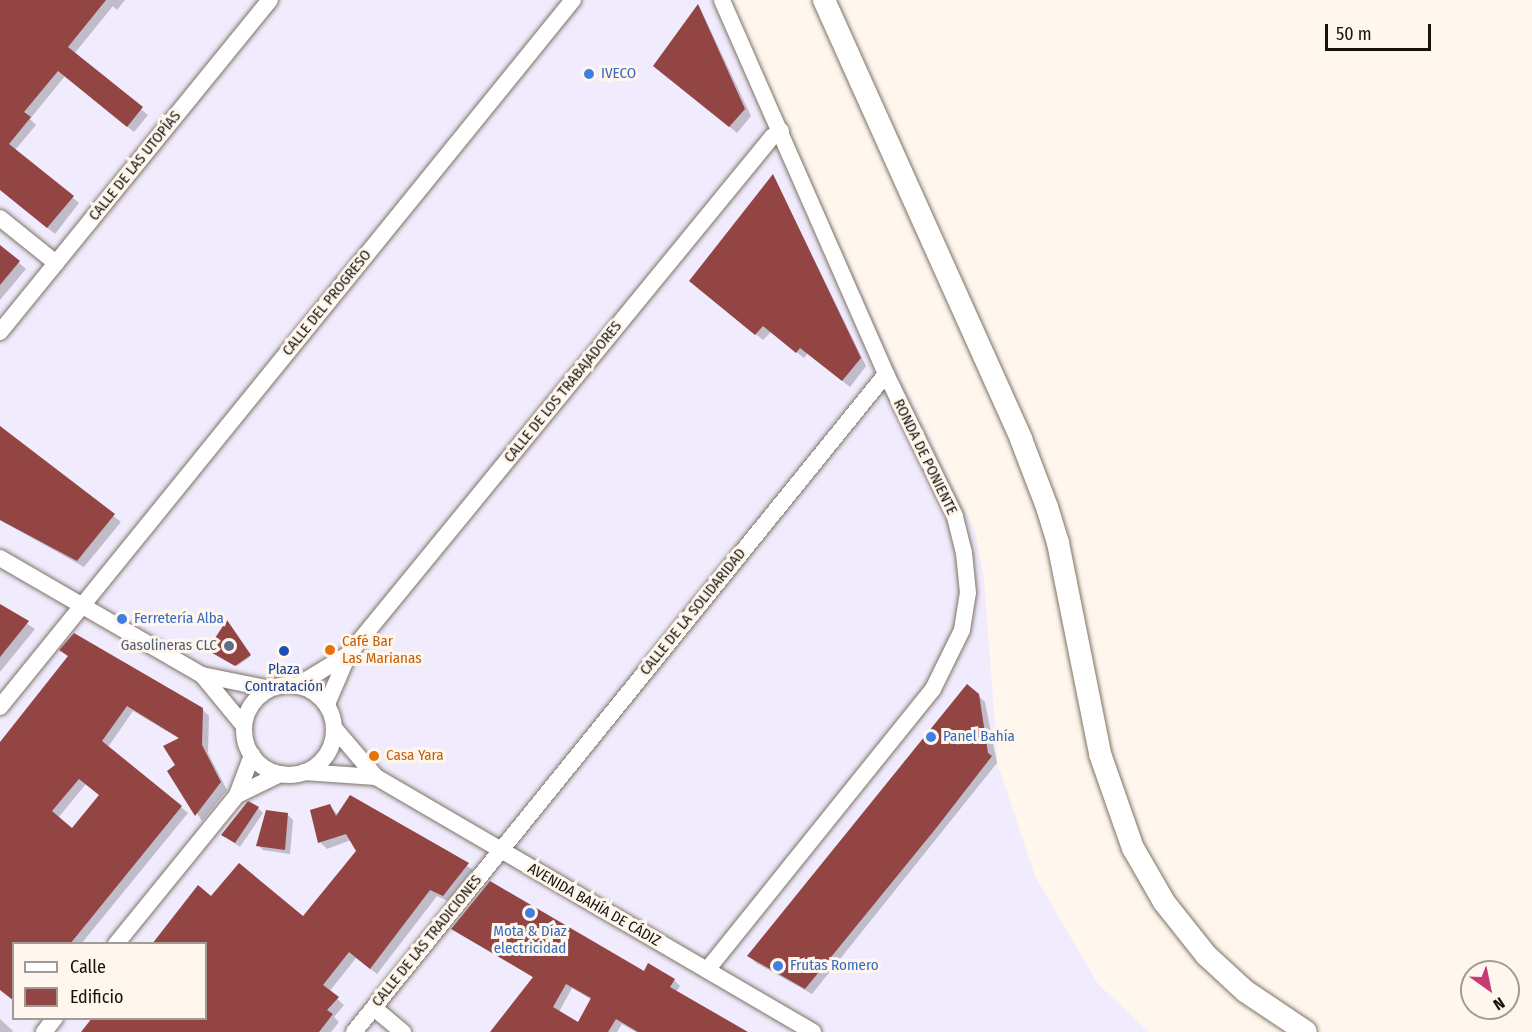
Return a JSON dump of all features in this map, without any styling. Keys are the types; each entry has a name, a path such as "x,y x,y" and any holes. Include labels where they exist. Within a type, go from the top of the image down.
{"main road":[{"path":"824,0 1016,428 1047,507 1058,543 1100,754 1133,848 1164,902 1206,955 1245,991 1306,1032"}],"street":[{"name":"CALLE DE LAS UTOPÍAS","path":"0,333 270,0"},
{"name":"CALLE DEL PROGRESO","path":"0,707 573,0"},
{"name":"RONDA DE PONIENTE","path":"707,970 933,689 962,630 968,593 964,553 955,516 886,374 722,0"},
{"name":"CALLE DE LOS TRABAJADORES","path":"327,704 348,655 772,136 781,131"},
{"path":"0,218 56,263"},
{"name":"CALLE DE LA SOLIDARIDAD","path":"501,850 886,374"},
{"path":"0,558 202,675 270,689 298,685 311,689 327,704 335,729 326,756 304,772 280,774 237,795"},
{"name":"CALLE DE LOS TRABAJADORES","path":"298,685 348,655"},
{"path":"202,675 244,726 252,754 267,769 280,774"},
{"path":"244,726 249,710 270,689"},
{"name":"AVENIDA BAHÍA DE CÁDIZ","path":"335,729 376,777 813,1032"},
{"path":"118,942 237,795 252,754"},
{"name":"AVENIDA BAHÍA DE CÁDIZ","path":"304,772 376,777"},
{"name":"CALLE DE LAS TRADICIONES","path":"354,1032 501,850"},
{"path":"374,1008 403,1032"},
{"path":"44,1032 53,1020"}],"shaded area":[{"path":"0,0 730,0 882,338 975,531 984,578 998,765 1035,876 1098,984 1149,1032 0,1032"}],"building":[{"path":"0,0 106,0 68,47 143,107 127,127 58,71 24,112 31,117 9,144 74,196 47,228 0,190"},
{"path":"698,4 745,109 729,127 653,66"},
{"path":"773,174 861,358 842,381 800,348 796,353 763,326 755,335 689,281"},
{"path":"0,245 20,261 0,285"},
{"path":"0,426 115,514 77,561 0,520"},
{"path":"0,604 29,621 0,657"},
{"path":"227,620 251,655 235,666 207,650"},
{"path":"74,633 203,708 202,745 221,782 195,816 167,771 175,765 163,746 179,738 127,706 102,741 182,806 72,942 12,942 12,999 0,990 0,742 68,656 59,650","holes":["79,779 99,795 72,828 52,811"]},
{"path":"967,684 979,694 988,753 992,756 937,827 805,989 747,956"},
{"path":"350,795 469,863 443,896 430,890 370,969 349,952 323,985 339,997 327,1010 333,1014 319,1032 81,1032 90,1020 207,1020 207,942 154,942 198,885 211,896 239,863 303,916 356,851 346,834 318,843 310,810 330,804 336,816"},
{"path":"248,801 259,807 235,843 221,835"},
{"path":"266,810 288,813 285,850 256,846"},
{"path":"490,881 644,971 648,963 675,979 670,987 748,1032 638,1032 616,1019 608,1032 490,1032 533,977 451,929","holes":["566,984 591,998 578,1022 553,1007"]}],"place":[{"name":"IVECO","path":"589,74"},
{"name":"Ferretería Alba","path":"122,619"},
{"name":"Gasolineras CLC","path":"229,646"},
{"name":"Café Bar Las Marianas","path":"330,650"},
{"name":"Plaza Contratación","path":"284,651"},
{"name":"Panel Bahía","path":"931,737"},
{"name":"Casa Yara","path":"374,756"},
{"name":"Mota & Díaz electricidad","path":"530,913"},
{"name":"Frutas Romero","path":"778,966"}]}
